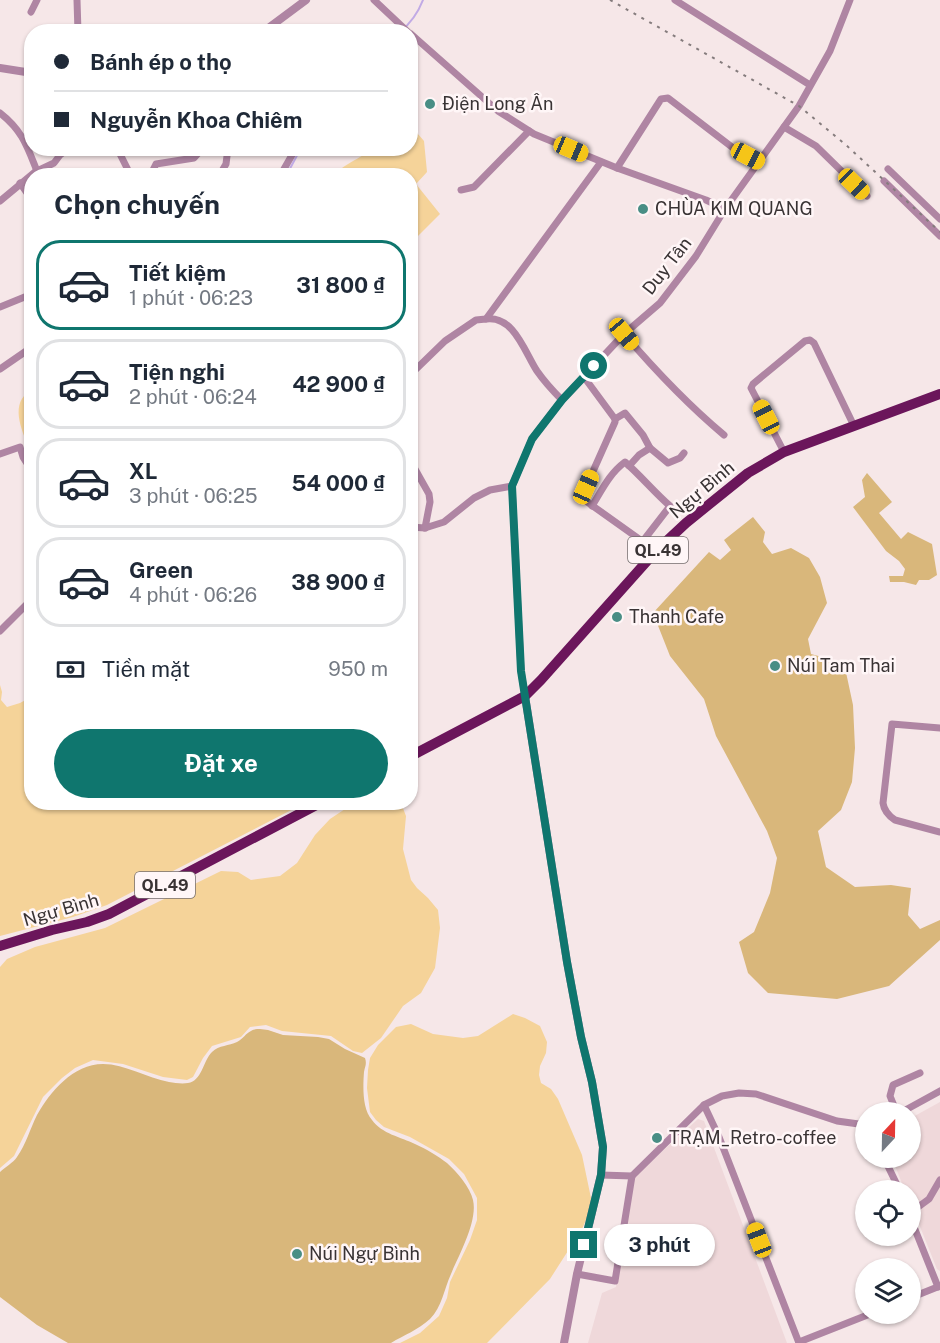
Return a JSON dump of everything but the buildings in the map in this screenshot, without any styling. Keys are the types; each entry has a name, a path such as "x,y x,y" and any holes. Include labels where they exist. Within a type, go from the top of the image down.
{"highway":[{"name":"Ngự Bình","path":"418,752 525,696 542,680 656,551 686,523 748,473 784,452 940,394"},
{"name":"Ngự Bình","path":"0,946 109,914 307,810"}],"street":[{"path":"31,12 37,0"},
{"path":"77,0 78,24"},
{"path":"273,24 306,0"},
{"path":"374,0 400,24"},
{"path":"675,0 810,85"},
{"name":"Duy Tân","path":"525,696 521,671 512,486 532,439 584,376 624,334 660,303 696,256 725,209 799,106 830,51 850,0"},
{"path":"418,40 498,111 529,131 616,168 674,187 725,209"},
{"path":"0,68 24,72"},
{"path":"616,168 661,99 668,98 741,154 759,162"},
{"path":"0,113 7,118 24,140"},
{"path":"784,127 816,146 867,196"},
{"path":"461,190 474,187 529,131"},
{"path":"43,168 54,163 59,156"},
{"path":"154,168 156,164 196,156"},
{"path":"486,319 601,162"},
{"path":"888,169 940,219"},
{"path":"0,201 24,180"},
{"path":"884,181 940,236"},
{"path":"20,183 24,189"},
{"path":"0,307 24,297"},
{"path":"418,367 445,341 476,320 492,318 513,331 542,378 562,400"},
{"path":"624,334 676,392 724,435"},
{"path":"784,452 752,388 753,384 805,341 810,340 814,343 854,426"},
{"path":"0,369 24,352"},
{"path":"584,376 615,419"},
{"path":"656,551 583,499 586,487 615,419 625,413 643,435 650,448 668,463 680,458 684,453"},
{"path":"0,454 20,447 24,459"},
{"path":"629,466 639,455 650,448"},
{"path":"592,506 615,469 624,462 670,506 643,541"},
{"path":"418,474 429,494 430,502 425,528"},
{"path":"418,528 425,528 444,522 467,502 487,492 512,486"},
{"path":"0,632 15,611 24,605"},
{"path":"525,696 567,962 603,1147 601,1175 577,1274 564,1343"},
{"path":"940,728 892,724 883,803 885,811 895,820 940,832"},
{"path":"893,1102 890,1096 893,1085 920,1073"},
{"path":"919,1102 940,1091"},
{"path":"577,1274 615,1281 632,1176 704,1105 723,1096 739,1093 756,1094 837,1121 855,1123"},
{"path":"704,1105 719,1137 799,1343 855,1320"},
{"path":"601,1175 632,1176"},
{"path":"921,1206 929,1199 940,1180"},
{"path":"921,1242 939,1287 921,1294"}],"shaded area":[{"path":"418,134 424,141 427,172 418,182 418,168 343,167 362,156 418,156"},
{"path":"418,186 440,214 418,236"},
{"path":"24,396 24,435 19,416 20,402"},
{"path":"867,473 892,502 879,513 901,539 908,532 932,544 937,575 929,580 919,580 916,585 890,582 889,576 903,576 905,569 886,551 853,507 865,497 862,480"},
{"path":"753,517 765,532 763,542 772,554 791,548 809,558 820,577 827,603 808,639 811,654 844,663 853,705 855,748 852,782 841,810 818,831 826,867 855,887 891,885 911,888 908,915 920,929 940,920 940,940 889,986 837,999 768,993 748,973 739,942 754,932 770,893 777,858 767,831 716,736 704,699 670,656 653,613 709,552 720,560 731,550 724,540"},
{"path":"0,685 1,700 7,707 24,701 24,810 291,810 107,905 73,917 0,936"},
{"path":"344,810 404,810 406,816 403,849 411,880 438,910 440,928 435,968 421,993 403,1006 381,1038 362,1053 353,1051 331,1036 282,1031 266,1025 250,1027 241,1037 212,1046 193,1077 187,1080 163,1077 123,1064 93,1060 75,1068 43,1097 14,1156 0,1168 0,967 7,959 35,947 105,928 221,871 238,872 251,880 280,876 297,863 315,835 330,819"},
{"path":"513,1014 540,1026 547,1042 546,1053 540,1066 541,1083 551,1089 558,1099 582,1155 591,1198 590,1211 582,1229 550,1279 487,1343 400,1343 420,1333 439,1316 447,1298 450,1282 477,1220 477,1198 464,1174 449,1159 410,1137 384,1127 376,1120 370,1112 367,1088 370,1058 378,1045 396,1027 411,1024 433,1034 463,1038 478,1036"},
{"path":"254,1029 283,1035 329,1039 365,1058 364,1097 366,1110 372,1120 386,1132 419,1146 443,1160 459,1175 469,1190 474,1208 470,1228 440,1303 430,1319 391,1343 68,1343 37,1325 0,1297 0,1172 17,1157 37,1115 56,1089 72,1074 92,1065 103,1064 120,1066 169,1082 188,1083 196,1079 215,1050 237,1042"},
{"path":"940,1102 940,1271 937,1269 921,1229 921,1180 901,1180 896,1168 921,1168 921,1112"},
{"path":"698,1119 704,1121 787,1343 588,1343 602,1293 616,1287 635,1176"}],"waterway":[{"path":"409,24 423,0"},
{"path":"290,168 297,156"}],"railway":[{"path":"610,0 799,106 846,145 940,232"}],"place":[{"name":"Điện Long Ân","path":"430,104"},
{"name":"CHÙA KIM QUANG","path":"643,209"},
{"name":"Thanh Cafe","path":"617,617"},
{"name":"Núi Tam Thai","path":"775,666"},
{"name":"TRẠM_Retro-coffee","path":"657,1138"},
{"name":"Núi Ngự Bình","path":"297,1254"}],"route":[{"path":"584,1245 601,1175 603,1147 567,962 521,671 512,486 532,439 562,400 594,366"}]}
